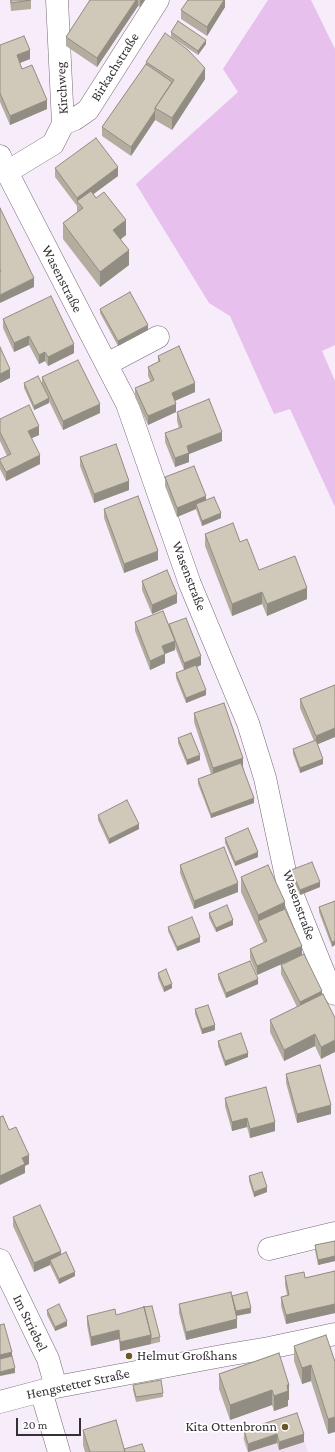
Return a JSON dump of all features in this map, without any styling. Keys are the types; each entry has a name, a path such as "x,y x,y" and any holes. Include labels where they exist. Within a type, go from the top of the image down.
{"street":[{"name":"Kirchweg","path":"2,161 53,144 63,124 57,0"},
{"name":"Birkachstraße","path":"63,124 75,119 88,110 158,0"},
{"name":"Wasenstraße","path":"2,161 127,404 190,584 248,723 265,778 287,881 326,978 335,994"},
{"path":"106,364 158,337"},
{"path":"269,1249 335,1233"},
{"name":"Im Striebel","path":"0,1260 48,1359 49,1389 59,1452"},
{"name":"Hengstetter Straße","path":"0,1402 49,1389 269,1348 335,1334"}],"shaded area":[{"path":"268,0 311,0 335,49 335,345 322,351 335,381 335,507 290,409 274,414 230,316 209,303 136,184 238,92 223,69"},
{"name":"Kita Ottenbronn","path":"297,1418 308,1452 247,1452 242,1437"}],"building":[{"path":"11,0 31,0 11,3"},
{"path":"90,0 136,0 97,58 66,37"},
{"path":"188,0 224,0 207,27 181,10"},
{"path":"178,21 206,40 198,51 171,32"},
{"path":"165,33 188,50 205,68 172,118 155,108 174,80 146,62"},
{"path":"24,36 30,50 17,55 22,69 32,65 47,100 10,116 0,93 0,45"},
{"path":"146,64 172,82 131,147 102,127"},
{"path":"96,138 118,167 77,198 55,168"},
{"path":"91,191 96,198 104,192 126,220 113,230 129,250 100,272 63,223 83,208 77,201"},
{"path":"0,208 34,278 0,295 1,271"},
{"path":"130,292 148,325 118,341 100,309"},
{"path":"51,296 74,344 48,357 45,352 39,355 29,336 14,343 3,319"},
{"path":"179,346 195,383 172,393 176,404 148,416 135,388 154,380 148,367 160,361 158,356"},
{"path":"0,347 10,369 0,374"},
{"path":"78,360 100,404 63,421 42,377"},
{"path":"38,376 49,398 34,406 24,383"},
{"path":"209,399 222,432 187,446 189,453 175,458 165,433 182,427 177,412"},
{"path":"29,405 39,426 28,431 40,455 6,472 0,459 11,454 0,432 0,419"},
{"path":"116,444 129,481 94,494 80,457"},
{"path":"194,466 206,496 177,508 165,477"},
{"path":"138,496 158,551 124,564 104,509"},
{"path":"214,497 221,513 202,521 196,504"},
{"path":"233,523 240,542 247,539 259,570 295,556 307,588 267,604 262,592 232,604 205,534"},
{"path":"167,570 177,594 152,605 142,581"},
{"path":"163,611 175,641 162,646 165,654 150,661 135,622"},
{"path":"186,618 201,656 184,663 169,624"},
{"path":"196,665 206,690 186,698 176,673"},
{"path":"335,685 335,728 316,736 300,699"},
{"path":"224,703 243,758 213,768 194,713"},
{"path":"191,733 200,755 187,760 178,738"},
{"path":"316,740 323,759 300,768 293,749"},
{"path":"241,763 254,798 211,814 198,779"},
{"path":"127,800 139,824 109,839 98,815"},
{"path":"248,828 258,852 235,862 225,838"},
{"path":"224,847 238,883 194,901 180,865"},
{"path":"312,862 320,882 300,890 291,870"},
{"path":"268,865 285,902 258,915 241,877"},
{"path":"335,901 335,941 332,942 319,907"},
{"path":"227,905 233,920 216,928 209,913"},
{"path":"285,909 302,946 257,966 250,949 267,941 258,921"},
{"path":"192,917 200,937 177,947 168,927"},
{"path":"304,954 322,991 300,1002 281,965"},
{"path":"250,961 258,979 226,993 218,974"},
{"path":"166,969 172,984 164,987 158,973"},
{"path":"323,994 335,1018 335,1040 321,1047 315,1034 284,1050 270,1020"},
{"path":"208,1005 215,1025 202,1029 195,1009"},
{"path":"241,1033 248,1053 225,1061 218,1041"},
{"path":"320,1065 331,1105 297,1114 286,1074"},
{"path":"266,1087 275,1122 250,1129 247,1118 232,1122 225,1098"},
{"path":"3,1116 9,1130 16,1127 29,1155 22,1158 25,1164 0,1176 0,1117"},
{"path":"262,1172 267,1187 254,1192 249,1176"},
{"path":"40,1205 61,1251 34,1263 13,1217"},
{"path":"335,1241 335,1256 318,1260 315,1245"},
{"path":"66,1252 75,1272 59,1279 50,1260"},
{"path":"335,1271 335,1304 286,1315 281,1297 289,1295 285,1276 304,1272 305,1278"},
{"path":"231,1292 237,1319 186,1332 179,1304"},
{"path":"247,1292 251,1308 236,1311 232,1296"},
{"path":"59,1304 67,1321 55,1327 47,1310"},
{"path":"152,1306 160,1337 151,1339 143,1307"},
{"path":"144,1307 151,1335 120,1342 119,1330 91,1337 87,1316 115,1309 116,1315"},
{"path":"4,1324 12,1352 0,1355 0,1325"},
{"path":"326,1335 335,1362 335,1417 328,1419 311,1365 302,1368 294,1346"},
{"path":"279,1353 289,1385 287,1385 288,1391 274,1396 272,1390 230,1405 219,1374"},
{"path":"12,1356 15,1368 0,1372 0,1359"},
{"path":"161,1380 163,1393 136,1397 133,1385"},
{"path":"297,1413 304,1434 279,1442 277,1434 248,1444 244,1430"},
{"path":"116,1420 125,1452 90,1452 83,1430"},
{"path":"142,1444 145,1452 125,1452 124,1449"}],"place":[{"name":"Helmut Großhans","path":"129,1356"},
{"name":"Kita Ottenbronn","path":"285,1427"}]}
